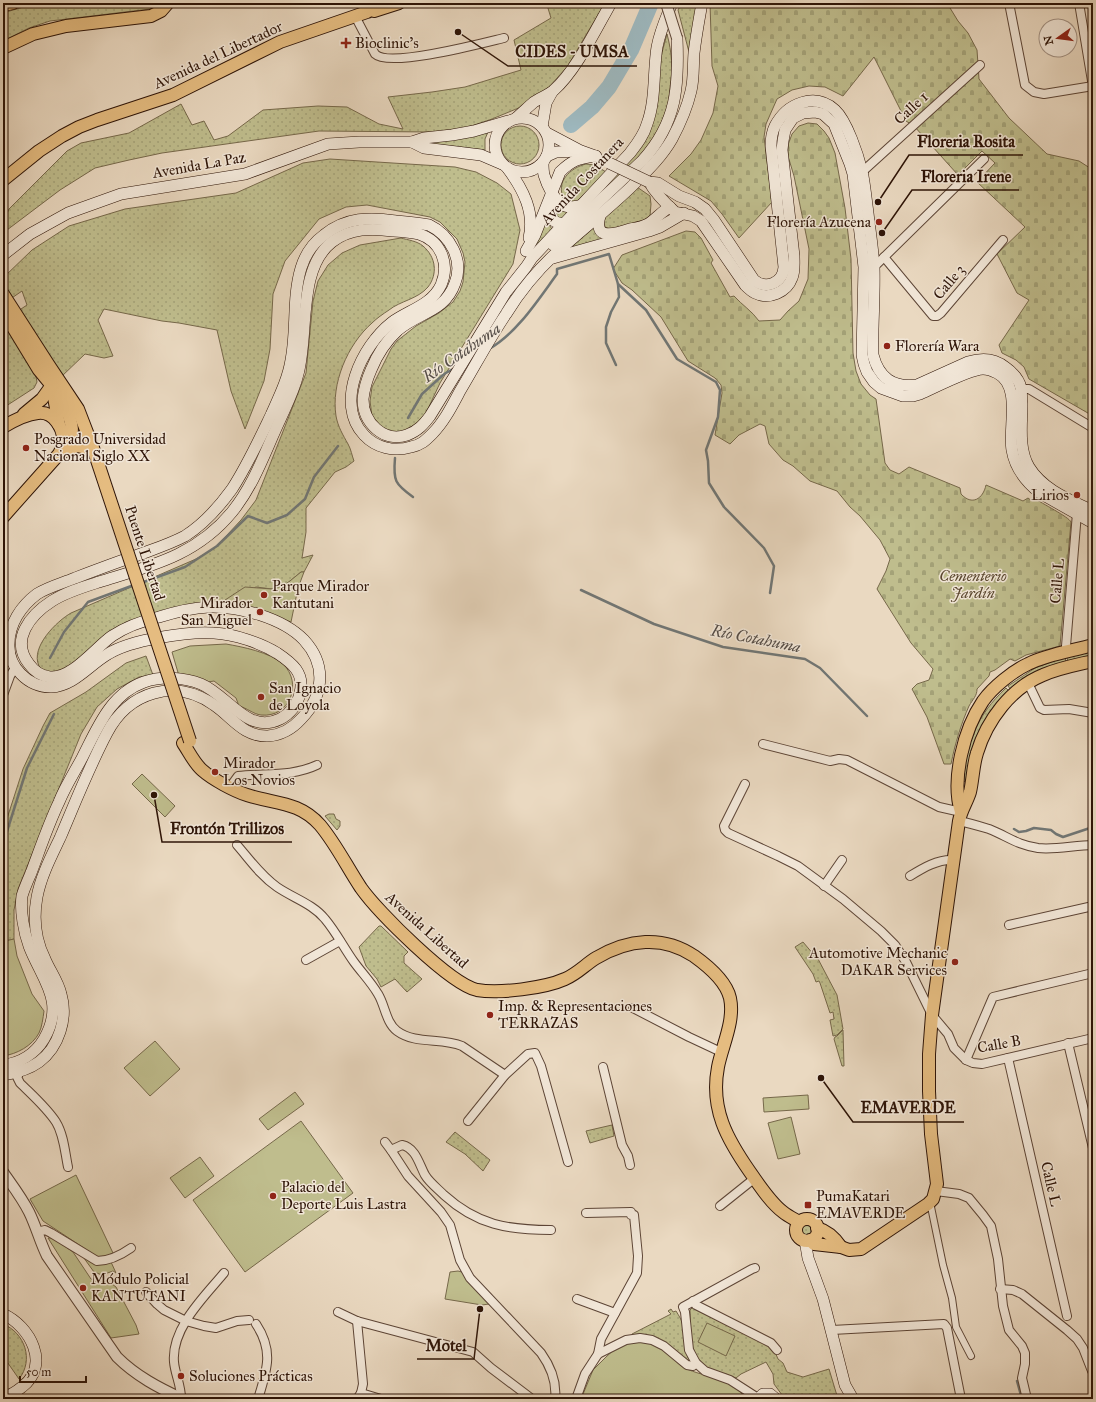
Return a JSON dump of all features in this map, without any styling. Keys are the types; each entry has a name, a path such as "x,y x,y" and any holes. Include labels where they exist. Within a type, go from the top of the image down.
{"main road":[{"path":"3,5 13,3"},
{"path":"3,48 33,34 66,26 150,16 161,12 168,3"},
{"name":"Avenida del Libertador","path":"361,14 381,3"},
{"name":"Avenida del Libertador","path":"3,180 39,151 62,136 96,120 173,95 280,42 361,14 380,10 399,3"},
{"path":"519,276 530,231 530,213 526,198 521,188 497,157 495,141 497,133 502,126 552,91 570,71 611,3"},
{"name":"Avenida Costanera","path":"15,668 10,658 9,643 11,627 21,608 39,592 163,546 184,536 202,523 223,501 248,463 285,383 291,363 298,286 305,257 312,246 320,238 343,223 359,219 376,218 429,225 437,229 445,236 454,252 457,273 451,292 439,307 412,321 389,339 378,354 368,378 363,400 365,412 371,423 378,431 393,437 407,435 421,427 430,416 506,292 532,258 630,153 640,140 647,124 651,105 657,47 661,30 672,3"},
{"path":"3,1065 32,1067 46,1056 56,1043 61,1029 64,1011 62,995 37,940 34,922 35,904 40,883 87,774 116,716 126,707 148,694 161,691 184,692 193,694 211,702 241,728 254,734 264,736 277,735 287,731 297,724 308,712 315,701 321,683 319,667 314,654 303,639 291,629 252,612 229,608 210,607 188,610 132,624 114,634 80,664 59,676 50,677 41,676 26,660 22,651 25,626 43,607 58,597 78,588 156,564 179,555 195,545 218,527 233,511 255,475 292,394 303,353 308,288 311,273 324,249 332,242 346,234 360,230 378,229 424,235 438,247 442,254 444,261 443,279 435,295 424,305 409,311 387,326 370,344 362,361 352,393 352,409 356,423 362,433 372,442 387,449 400,450 420,444 429,438 445,418 486,346 508,311 528,284 549,259 600,216 631,186 661,156 668,145 680,123 692,87 697,31 702,3"},
{"path":"677,38 685,54 688,102"},
{"path":"526,267 536,262 654,148 664,130 675,99 678,68 677,38"},
{"path":"552,91 546,103 544,130 549,148 545,159 543,174 552,192 563,205 571,207 580,206"},
{"path":"512,120 523,117 530,119 544,130 581,151 596,156 649,182 658,183 683,198 695,202 705,209 712,227 744,274 758,283 780,292 792,280 794,269 794,256 779,175 785,130 794,118 803,113 813,100 828,105 841,116 856,153 869,267 862,356 867,372 874,382 881,388 892,388 902,396 913,396 973,371 983,369 992,370 1000,374 1016,389 1012,449 1019,471 1033,488 1052,500 1079,509 1093,511"},
{"name":"Avenida La Paz","path":"3,255 30,234 68,212 121,194 245,174 328,144 359,142 412,142 424,138 474,131 512,120"},
{"name":"Avenida La Paz","path":"412,142 424,148 481,155 505,166"},
{"path":"505,166 515,172 530,171 537,168 545,159 556,152 581,151"},
{"path":"526,251 535,235 560,172 567,164 574,160 596,156"},
{"path":"649,182 657,196 675,212 693,216 712,227"},
{"path":"552,192 550,211 552,219 557,224 576,223"},
{"path":"657,196 659,204 657,217"},
{"path":"600,216 598,227 603,233 610,235 647,225 664,210 670,207 673,199 683,198"},
{"path":"549,259 649,231 664,225 686,212 688,206 683,198"},
{"path":"3,294 44,367"},
{"path":"3,312 55,383 64,400 73,429 72,440 63,452 3,517"},
{"path":"3,427 15,420 42,399 55,383"},
{"path":"55,383 63,452"},
{"name":"Puente Libertad","path":"55,383 78,409 88,449"},
{"name":"Puente Libertad","path":"64,400 77,423 88,449 187,745"},
{"path":"15,420 31,414 42,413 52,417 60,427"},
{"path":"63,452 77,446 88,449"},
{"path":"1079,509 1093,523"},
{"path":"3,1075 19,1067 30,1054 38,1048 51,1024 53,1011 52,995 30,950 24,932 22,896 59,801 102,718 125,692 141,683 157,679 177,679 193,681 209,688 243,715 252,720 261,723 270,722 279,720 290,713 300,694 301,681 297,669 286,659 269,648 243,639 214,633 171,636 139,642 124,647 110,652 82,674 70,681 53,687 44,686 29,680 15,668 26,660"},
{"path":"960,816 957,788 961,755 973,718 983,701 1002,682 1028,664 1043,658 1093,645"},
{"path":"808,1240 815,1236 817,1228 814,1222 808,1219 799,1222 796,1227 799,1237 814,1244 854,1250 861,1249 933,1197 937,1184 937,1174 928,1091 932,1014 960,816 970,792 977,755 986,730 1004,704 1028,683 1042,675 1093,661"},
{"name":"Avenida Libertad","path":"187,745 202,770 230,788 248,795 286,804 296,808 310,817 326,833 361,888 381,912 433,961 460,982 474,989 487,991 506,990 549,985 566,978 595,958 607,952 629,944 649,942 669,943 684,949 711,970 727,990 731,1012 717,1069 717,1104 721,1121 733,1146 770,1198 782,1212 799,1222"},
{"path":"817,1228 824,1230 835,1238 841,1247"},
{"path":"808,1240 808,1258 823,1298 845,1385 853,1399"},
{"path":"3,1314 17,1322 30,1336 36,1352 36,1359 33,1374 25,1385 3,1397"},
{"path":"758,1398 763,1394 770,1394 776,1399"}],"street":[{"path":"666,3 677,38"},
{"path":"1009,3 1025,85 1034,92 1044,94 1093,86 1079,3"},
{"path":"361,14 375,54 378,57 415,56 450,51 504,38"},
{"name":"Calle 1","path":"858,173 980,65"},
{"path":"869,267 884,257 984,159"},
{"name":"Calle 3","path":"884,257 933,316 937,316 942,313 1003,240"},
{"path":"1016,389 1029,389 1093,428"},
{"name":"Calle L","path":"1068,652 1066,646 1079,509"},
{"path":"3,696 10,676 15,668"},
{"path":"1028,683 1040,708 1044,710 1070,709 1093,713"},
{"path":"763,744 830,761 839,759 847,760 939,807 1013,842 1038,848 1093,846"},
{"path":"230,788 238,776 290,773 307,770 317,765"},
{"name":"Calle B","path":"745,784 724,826 725,830 728,833 798,866 843,899 881,931 895,945 906,962 932,1014 948,1034 954,1048 966,1060 973,1063 982,1064 1093,1038"},
{"path":"237,845 264,877 319,912 354,962 376,990 394,1028 403,1034 415,1038 455,1043 462,1046 505,1075"},
{"path":"910,876 944,859 953,860"},
{"path":"824,886 842,860"},
{"path":"1009,925 1093,906"},
{"path":"306,960 340,940"},
{"path":"966,1060 993,997 1093,974"},
{"path":"633,1008 690,1038 721,1052"},
{"path":"1068,1043 1091,1128 1093,1148"},
{"path":"468,1121 505,1075 528,1054 535,1053 541,1066 568,1162"},
{"name":"Calle L","path":"1008,1058 1067,1316"},
{"path":"19,1067 18,1077 20,1083 46,1110 56,1124 63,1142 68,1168"},
{"path":"603,1067 622,1145 628,1156 630,1165"},
{"path":"385,1142 392,1150 408,1176 441,1212 450,1225 460,1260 470,1278 541,1353 548,1363 554,1378 556,1392 555,1399"},
{"path":"392,1150 402,1145 407,1147 419,1160 425,1176 437,1188 455,1204 481,1220 516,1229 551,1230"},
{"path":"3,1172 28,1210 47,1256 117,1357 128,1368 140,1376 181,1399"},
{"path":"720,1206 755,1178"},
{"path":"971,1356 956,1327 952,1298 943,1265 933,1197 959,1194 969,1198 990,1226 998,1259 1002,1306 1009,1330 1022,1346 1025,1353 1025,1364 1022,1378 1027,1399"},
{"path":"576,1399 586,1374 598,1354 600,1339 636,1277 638,1269 634,1215 631,1215 631,1212 586,1213"},
{"path":"37,1232 45,1230 97,1261 104,1261 118,1257 131,1248"},
{"path":"755,1268 683,1307 685,1312 689,1350 696,1364 705,1371 730,1380 758,1398"},
{"path":"181,1399 174,1360 177,1339 186,1321 224,1273"},
{"path":"1000,1289 1013,1290 1022,1294 1067,1330 1077,1339 1083,1348 1092,1371"},
{"path":"146,1292 164,1310 186,1321 216,1328 237,1321 253,1322 266,1341 267,1351 265,1372 258,1399"},
{"path":"577,1299 615,1314"},
{"path":"693,1301 696,1306 771,1343 777,1350"},
{"path":"338,1312 357,1321 473,1352 491,1368 532,1399"},
{"path":"357,1321 363,1384 359,1396 381,1399"},
{"path":"832,1330 944,1324 947,1328 961,1399"},
{"path":"598,1354 626,1340 640,1338 659,1343 687,1365 690,1366 696,1364"}],"green space":[{"path":"37,3 160,3 158,6 150,9 50,21 29,28 3,41 3,13"},
{"path":"550,3 605,3 567,67 548,88 521,107 465,128 432,132 319,131 162,153 95,168 60,190 3,233 3,222 9,209 67,151 81,143 129,133 181,104 192,125 204,121 214,140 228,136 263,110 318,106 347,107 379,124 403,129 388,97 465,87 521,70 514,40 551,18 547,5"},
{"path":"682,3 698,3 689,52 678,10"},
{"path":"710,3 947,3 958,21 968,33 977,50 979,79 1009,118 1047,154 1079,161 1093,170 1093,416 1029,379 1024,367 1016,360 1002,353 999,345 1029,300 1017,293 997,254 1025,227 977,182 995,163 982,151 958,175 914,126 906,121 874,57 843,96 825,87 809,86 792,90 777,99 766,124 764,137 772,202 739,238 711,201 669,176 691,154 701,140 713,113 718,86 712,66"},
{"path":"667,34 671,54 672,74 668,105 660,124 644,150 634,161 612,183 588,202 634,156"},
{"name":"Cementerio Jardín","path":"808,123 817,124 824,131 829,138 835,153 845,208 851,259 853,353 856,371 861,384 870,395 876,399 885,463 890,470 899,474 909,467 960,488 961,494 969,500 980,497 985,490 986,485 1023,501 1028,498 1032,501 1034,498 1071,522 1060,646 1026,655 1015,661 1010,659 990,672 989,676 977,689 976,696 966,713 958,734 951,764 944,764 927,717 912,689 917,684 929,680 933,669 911,643 877,589 890,559 880,540 837,491 810,481 793,466 783,460 769,444 765,426 760,424 739,435 730,444 715,435 722,393 721,385 715,378 688,361 661,317 632,290 622,283 613,269 622,255 686,231 695,232 701,238 713,260 711,263 730,297 734,296 759,321 780,320 799,301 808,279 809,249 794,176 788,156 788,145 792,134 799,126"},
{"path":"520,126 530,129 536,135 539,145 536,155 530,161 520,164 510,161 504,155 501,145 504,135 510,129"},
{"path":"488,132 485,139 485,150 424,143"},
{"path":"330,159 455,167 476,172 497,183 511,194 520,230 513,264 440,383 426,413 416,424 405,431 392,435 381,428 372,416 370,401 372,387 391,349 397,341 416,326 439,313 453,302 460,291 463,282 465,262 463,253 457,239 440,222 430,217 367,205 346,207 319,219 285,261 273,294 270,349 264,381 245,429 231,391 217,330 162,321 104,309 98,320 113,356 104,358 85,354 61,377 35,372 37,382 34,388 3,408 3,321 27,305 22,291 3,304 3,278 32,250 69,226 125,209 236,193 303,163"},
{"path":"586,164 595,165 606,172 574,203 564,199 561,187 566,177 570,172"},
{"path":"637,187 650,196 650,216 642,221 610,229 605,227 605,218"},
{"path":"556,206 561,210 568,212 561,220 555,216"},
{"path":"545,219 552,229 532,253"},
{"path":"594,226 607,240 564,253"},
{"path":"401,238 418,243 427,250 433,260 433,277 428,287 424,291 393,307 372,323 355,342 348,354 339,378 335,404 339,427 349,446 354,461 335,472 306,508 306,532 302,558 313,555 304,572 301,572 285,585 272,589 256,587 222,602 122,630 60,677 45,674 39,666 37,659 38,651 46,635 65,617 71,613 196,559 215,548 241,520 256,500 306,373 313,301 318,281 328,265 342,253 360,245"},
{"name":"Parque Mirador Kantutani","path":"301,572 304,572 298,588 291,622 266,613 222,602 245,587 272,589 285,585"},
{"path":"226,644 248,648 263,653 271,656 283,664 289,672 292,680 290,698 286,705 279,711 261,715 239,706 236,698 214,681 208,682 194,677 179,676 172,652 190,646"},
{"path":"1093,651 1093,657 1068,663 1067,657"},
{"path":"146,656 153,675 139,677 117,689 97,707 81,734 18,889 14,910 14,939 5,941 3,949 3,831 23,769 43,726 50,713 86,692 126,663"},
{"path":"1065,657 1066,663 1012,691 1008,686 1035,668"},
{"path":"1006,688 1010,692 968,782 961,781 970,742 980,719 996,698"},
{"path":"142,774 175,806 165,817 132,784"},
{"path":"334,814 336,819 340,821 340,826 337,830 325,816"},
{"path":"379,926 381,926 408,952 404,956 404,963 422,979 407,992 395,979 381,987 377,979 366,966 359,947"},
{"path":"14,939 17,956 32,994 44,1011 40,1031 36,1038 24,1049 3,1056 3,949 5,941"},
{"path":"803,942 817,957 837,995 843,1029 837,1035 833,1036 830,1020 834,1019 833,1012 830,1013 820,983 819,981 816,982 813,974 795,947"},
{"path":"843,1030 844,1066 842,1066 834,1039"},
{"path":"155,1041 180,1069 150,1096 124,1068"},
{"path":"295,1092 304,1104 268,1130 259,1119"},
{"path":"808,1095 809,1109 764,1112 763,1098"},
{"path":"791,1117 800,1154 778,1159 768,1123"},
{"name":"Palacio del Deporte Luis Lastra","path":"301,1121 353,1193 245,1272 193,1200"},
{"path":"612,1125 614,1136 590,1143 586,1131"},
{"path":"455,1132 490,1160 483,1171 465,1154 446,1142"},
{"path":"200,1157 214,1176 185,1198 170,1178"},
{"path":"76,1175 113,1253 102,1258 96,1256 43,1221 30,1199"},
{"path":"806,1225 811,1230 806,1235 801,1230"},
{"path":"48,1238 53,1238 73,1252 91,1279 96,1282 108,1281 116,1287 136,1325 139,1334 111,1338"},
{"path":"81,1254 92,1262 98,1264 106,1264 111,1262 116,1273 113,1271 102,1275 94,1272"},
{"path":"450,1272 462,1272 467,1280 489,1304 482,1305 445,1299"},
{"path":"692,1308 770,1346 778,1359 783,1363 787,1372 803,1377 829,1369 838,1399 785,1399 774,1384 773,1374 766,1362 736,1378 704,1366 695,1355 691,1340 690,1310"},
{"path":"671,1309 673,1312 676,1311 682,1322 685,1348 690,1362 632,1335 671,1314 668,1311"},
{"path":"707,1323 735,1336 726,1356 698,1342"},
{"path":"3,1324 11,1328 17,1334 22,1340 25,1348 26,1364 24,1372 19,1379 3,1356"},
{"path":"641,1342 660,1347 680,1365 688,1369 733,1385 740,1391 745,1399 581,1399 593,1370 606,1357 618,1346 628,1343"}],"waterway":[{"path":"571,125 592,107 609,87 631,50 651,3"},
{"path":"489,349 518,325 535,305 557,274 557,269 609,254 618,284 646,310 677,359 716,382 720,390 718,417 706,450 709,483 724,507 764,548 774,566 770,593"},
{"path":"616,365 606,343 606,327 611,312 619,297 618,284"},
{"name":"Río Cotahuma","path":"408,418 422,394 444,374 455,368"},
{"path":"141,583 185,567 217,546 248,516 267,523 287,515 305,499 314,477 338,446"},
{"name":"Río Cotahuma","path":"395,458 394,472 396,481 402,489 413,497"},
{"path":"50,658 64,632 88,602 134,585"},
{"name":"Río Cotahuma","path":"581,590 654,624 723,647 805,659 820,668 867,716"},
{"path":"3,844 27,768 54,714"},
{"path":"1014,829 1019,832 1034,828 1051,830 1063,837 1093,827"},
{"path":"1017,1381 1022,1399"}],"place":[{"name":"CIDES - UMSA","path":"458,32"},
{"name":"Bioclinic's","path":"346,43"},
{"name":"Floreria Rosita","path":"878,202"},
{"name":"Florería Azucena","path":"879,222"},
{"name":"Floreria Irene","path":"882,233"},
{"name":"Florería Wara","path":"887,346"},
{"name":"Posgrado Universidad Nacional Siglo XX","path":"26,448"},
{"name":"Lirios","path":"1077,495"},
{"name":"Parque Mirador Kantutani","path":"264,595"},
{"name":"Mirador San Miguel","path":"260,612"},
{"name":"San Ignacio de Loyola","path":"261,697"},
{"name":"Mirador Los Novios","path":"215,772"},
{"name":"Frontón Trillizos","path":"154,795"},
{"name":"Automotive Mechanic DAKAR Services","path":"955,962"},
{"name":"Imp. & Representaciones TERRAZAS","path":"490,1015"},
{"name":"EMAVERDE","path":"821,1078"},
{"name":"Palacio del Deporte Luis Lastra","path":"273,1196"},
{"name":"PumaKatari EMAVERDE","path":"808,1205"},
{"name":"Módulo Policial KANTUTANI","path":"83,1288"},
{"name":"Motel","path":"480,1309"},
{"name":"Soluciones Prácticas","path":"181,1376"}]}
